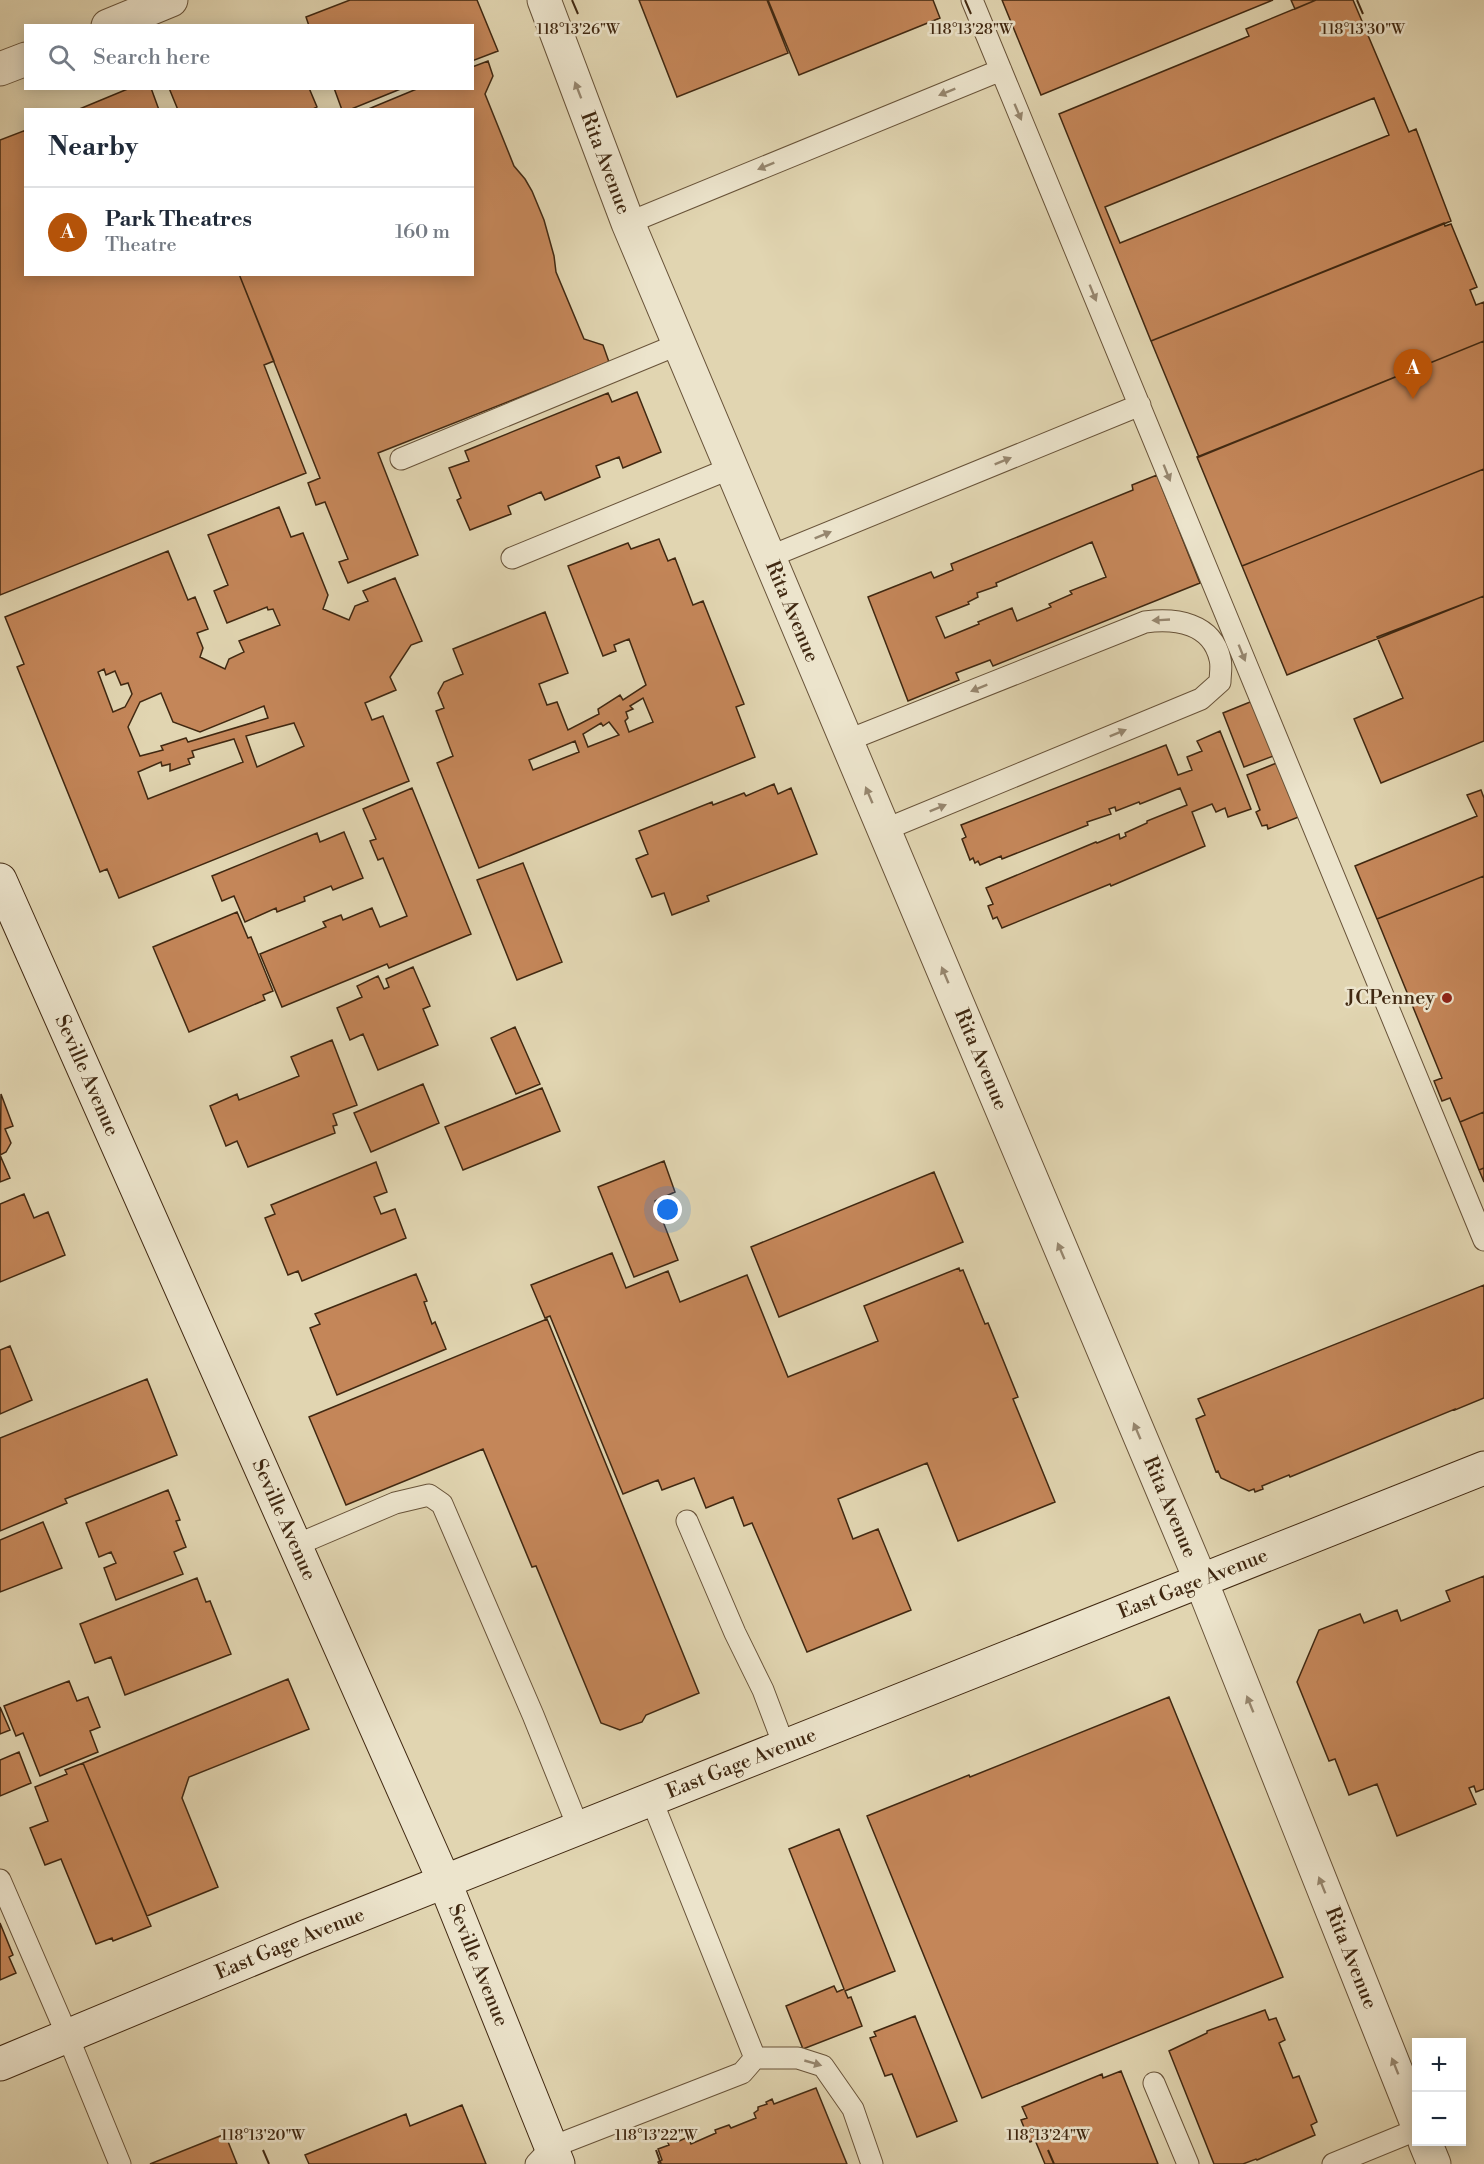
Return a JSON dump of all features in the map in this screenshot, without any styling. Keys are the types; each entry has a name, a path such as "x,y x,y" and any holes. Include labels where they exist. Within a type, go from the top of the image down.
{"street":[{"path":"113,24 171,0"},
{"name":"Rita Avenue","path":"544,0 628,223 1201,1581 1412,2111"},
{"path":"0,69 24,60"},
{"name":"Seville Avenue","path":"0,880 445,1883 549,2158"},
{"name":"East Gage Avenue","path":"0,2064 305,1937 652,1801 1484,1468"},
{"path":"1427,2146 1434,2164"}],"lane":[{"path":"972,0 1484,1239"},
{"path":"628,223 1001,70"},
{"path":"401,459 679,344"},
{"path":"769,558 1140,405"},
{"path":"512,558 731,468"},
{"path":"846,741 1145,622 1167,619 1186,623 1202,630 1214,642 1221,661 1220,682 1201,699 884,830"},
{"path":"294,1546 395,1503 429,1496 442,1504 533,1715 579,1829"},
{"path":"687,1521 735,1633 764,1690 785,1748"},
{"path":"652,1801 755,2058"},
{"path":"0,1880 120,2164"},
{"path":"549,2158 742,2073 755,2058 798,2058 823,2066 853,2109 872,2164"},
{"path":"1154,2083 1188,2164"},
{"path":"1332,2164 1412,2132"}],"building":[{"path":"350,0 477,0 498,51 474,60 474,24 308,24 306,17"},
{"path":"639,0 767,0 788,53 677,97"},
{"path":"768,0 933,0 940,18 799,75"},
{"path":"1002,0 1273,0 1041,95"},
{"path":"1291,0 1316,0 1295,9"},
{"path":"1316,0 1353,0 1409,132 1416,129 1451,221 1151,341 1059,114 1249,36 1246,29","holes":["1374,98 1389,135 1120,243 1105,207"]},
{"path":"488,61 493,76 485,94 514,166 532,191 544,220 556,272 584,339 603,345 609,362 378,453 418,555 348,583 339,562 348,559 325,502 316,505 308,483 320,478 240,276 474,276 474,108 371,108 414,90 474,90 474,66"},
{"path":"125,90 152,90 158,108 82,108"},
{"path":"170,90 310,90 317,107 315,108 177,108"},
{"path":"335,90 398,90 354,108 341,108"},
{"path":"24,131 24,276 240,276 274,361 264,365 306,473 0,595 0,140"},
{"path":"1444,223 1445,226 1451,224 1477,287 1470,290 1476,305 1484,302 1484,341 1199,457 1151,341"},
{"path":"1484,341 1484,469 1242,566 1197,457"},
{"path":"637,392 661,452 623,468 619,457 596,466 600,477 545,500 541,492 508,506 511,514 470,530 457,500 461,498 449,468 469,461 465,451 608,393 612,402"},
{"path":"1484,469 1484,596 1287,675 1242,566"},
{"path":"1157,475 1200,583 993,666 990,660 956,673 959,680 908,701 868,597 931,572 934,578 953,570 951,564 1133,490 1132,485","holes":["1092,542 1106,577 1070,591 1072,594 1049,604 1051,607 1017,621 1012,608 945,638 936,617 969,604 968,602 978,597 977,593 997,586 996,583"]},
{"path":"279,507 291,537 303,533 328,595 323,609 349,620 355,606 368,601 363,591 395,578 422,641 411,645 390,677 396,690 365,703 372,720 383,716 409,781 119,898 107,869 100,872 17,667 24,664 5,617 168,551 188,600 195,597 208,629 197,633 203,648 200,657 225,669 229,659 244,652 239,641 280,625 273,609 268,610 267,607 227,623 214,591 228,585 208,535","holes":["104,669 106,675 115,671 121,685 128,683 132,694 125,707 113,712 98,672","161,693 173,722 200,732 264,706 268,718 188,742 186,738 161,746 163,750 140,756 128,727 140,702","294,723 304,746 257,767 246,736","234,739 243,762 148,799 138,772 161,762 162,766 170,764 170,771 190,764 188,759 194,757 192,751"]},
{"path":"659,539 668,561 675,558 693,605 703,601 744,704 736,707 755,757 479,868 437,763 453,756 436,711 444,708 438,693 444,682 463,674 453,649 545,612 568,673 539,684 547,705 557,702 568,730 599,714 598,709 620,695 623,700 646,685 629,639 614,645 616,651 603,656 568,566 628,543 631,549","holes":["643,698 653,722 629,732 625,721 628,718 626,712 633,709 630,706","609,722 619,735 588,747 583,734 601,723 603,726","575,741 579,752 533,770 529,760"]},
{"path":"1484,596 1484,741 1381,783 1354,719 1403,698 1377,637"},
{"path":"1255,700 1276,755 1244,767 1223,713"},
{"path":"1220,731 1251,809 1228,817 1225,808 1216,812 1212,804 1192,812 1205,846 1111,886 1110,884 1002,928 997,917 993,919 988,906 993,904 986,888 1096,842 1119,834 1120,839 1126,836 1125,833 1147,821 1187,805 1180,788 1140,804 1139,802 1116,811 1115,807 1109,809 1111,814 1087,822 1088,825 1002,859 1001,856 980,865 978,861 975,863 973,858 970,860 962,839 966,837 961,825 1166,745 1178,775 1192,770 1187,757 1202,751 1197,741"},
{"path":"1279,762 1301,816 1268,829 1267,825 1262,826 1256,812 1260,810 1247,775"},
{"path":"774,784 778,794 791,788 817,854 707,896 709,901 672,915 664,893 652,897 636,859 648,854 639,831 712,802 713,805 744,793 746,796"},
{"path":"412,788 471,934 389,968 387,964 282,1007 260,954 326,927 323,922 341,915 343,920 372,908 380,927 407,916 383,858 378,860 370,841 376,839 363,809"},
{"path":"1481,790 1484,798 1484,876 1377,919 1355,866 1477,816 1467,795"},
{"path":"344,832 363,878 333,890 331,886 304,897 305,901 277,912 276,908 245,922 234,896 222,901 212,876 317,833 320,842"},
{"path":"523,863 562,962 517,980 477,880"},
{"name":"JCPenney","path":"1484,876 1484,1112 1460,1122 1450,1098 1442,1101 1434,1081 1442,1078 1377,919"},
{"path":"237,912 248,938 251,937 273,991 263,995 265,1000 189,1032 153,947"},
{"path":"413,967 430,1006 423,1009 438,1045 378,1070 363,1034 350,1040 337,1008 362,997 357,986 378,976 384,989 389,987 386,979"},
{"path":"515,1027 540,1084 516,1094 491,1038"},
{"path":"332,1040 357,1105 333,1114 337,1125 333,1126 335,1133 248,1167 237,1141 226,1146 210,1106 237,1094 239,1100 299,1076 291,1057"},
{"path":"423,1084 439,1123 371,1152 354,1113"},
{"path":"542,1088 560,1131 463,1170 445,1127"},
{"path":"1,1094 13,1126 5,1129 11,1143 6,1152 0,1155"},
{"path":"1484,1112 1484,1168 1479,1170 1460,1122"},
{"path":"0,1156 10,1178 0,1182"},
{"path":"664,1161 675,1192 655,1201 678,1260 634,1277 598,1187"},
{"path":"376,1162 387,1192 374,1197 381,1214 395,1209 406,1238 302,1281 298,1271 288,1275 265,1218 275,1214 271,1205"},
{"path":"1484,1168 1484,1182 1479,1170"},
{"path":"934,1172 963,1242 779,1317 751,1247"},
{"path":"24,1194 34,1218 48,1212 65,1255 0,1282 0,1204"},
{"path":"612,1253 626,1288 668,1271 680,1302 747,1275 788,1377 878,1341 864,1306 959,1268 960,1271 963,1270 985,1324 988,1323 1018,1397 1013,1399 1055,1502 958,1541 927,1463 838,1499 853,1539 878,1529 911,1610 807,1652 752,1523 744,1526 733,1497 706,1508 694,1478 662,1490 658,1480 623,1494 550,1316 545,1318 531,1285"},
{"path":"416,1274 427,1301 424,1302 432,1324 435,1322 446,1349 337,1395 310,1328 320,1324 315,1314"},
{"path":"1484,1285 1484,1398 1290,1477 1289,1475 1262,1486 1263,1489 1255,1492 1254,1489 1249,1491 1221,1478 1218,1471 1216,1472 1196,1419 1205,1415 1198,1399"},
{"path":"547,1319 699,1693 646,1715 642,1722 620,1730 601,1723 536,1566 532,1567 483,1449 346,1505 309,1417"},
{"path":"10,1346 32,1400 0,1414 0,1350"},
{"path":"147,1379 177,1455 65,1499 67,1503 0,1531 0,1438"},
{"path":"168,1490 180,1520 176,1521 186,1547 174,1552 183,1574 116,1600 104,1568 116,1563 111,1552 99,1557 86,1523"},
{"path":"43,1522 62,1568 0,1592 0,1540"},
{"path":"1484,1576 1484,1789 1476,1792 1474,1786 1469,1788 1476,1804 1397,1836 1377,1784 1349,1795 1335,1759 1329,1761 1297,1682 1319,1630 1360,1614 1364,1623 1397,1610 1401,1621 1450,1601 1446,1591"},
{"path":"197,1578 206,1602 210,1601 231,1654 125,1695 111,1657 95,1663 80,1624"},
{"path":"288,1679 309,1729 189,1777 182,1798 218,1887 147,1916 83,1763"},
{"path":"69,1681 77,1701 88,1697 100,1727 90,1731 98,1752 40,1776 23,1733 16,1736 4,1706"},
{"path":"1169,1697 1283,1977 982,2098 867,1816"},
{"path":"0,1707 10,1730 0,1734"},
{"path":"19,1752 31,1783 0,1796 0,1760"},
{"path":"83,1763 151,1926 113,1941 112,1938 96,1944 61,1859 45,1865 30,1828 48,1821 35,1787 67,1774 65,1770"},
{"path":"839,1829 895,1971 845,1991 848,1998 851,1997 862,2026 803,2049 786,2006 834,1986 837,1992 844,1989 789,1849"},
{"path":"0,1923 13,1955 9,1957 16,1973 0,1980"},
{"path":"1265,2010 1269,2020 1276,2018 1285,2040 1279,2043 1293,2078 1299,2076 1317,2122 1311,2125 1315,2135 1257,2160 1243,2164 1214,2164 1169,2051 1207,2031"},
{"path":"915,2016 957,2121 917,2137 892,2074 885,2076 870,2038 876,2036 874,2032"},
{"path":"1121,2071 1158,2164 1045,2164 1035,2140 1030,2142 1021,2120 1027,2118 1022,2107 1102,2074 1103,2078"},
{"path":"816,2088 847,2164 659,2164 658,2162 662,2160 658,2149 669,2145 667,2141 676,2137 677,2142 688,2137 691,2144 716,2133 715,2130 729,2125 731,2128 756,2118 754,2113 758,2107 767,2104 766,2102 772,2099 774,2104"},
{"path":"462,2105 486,2164 309,2164 305,2155 406,2114 410,2126"},
{"path":"225,2134 237,2164 150,2164"}],"place":[{"name":"Park Theatres","path":"1413,399"},
{"name":"JCPenney","path":"1447,998"}]}
